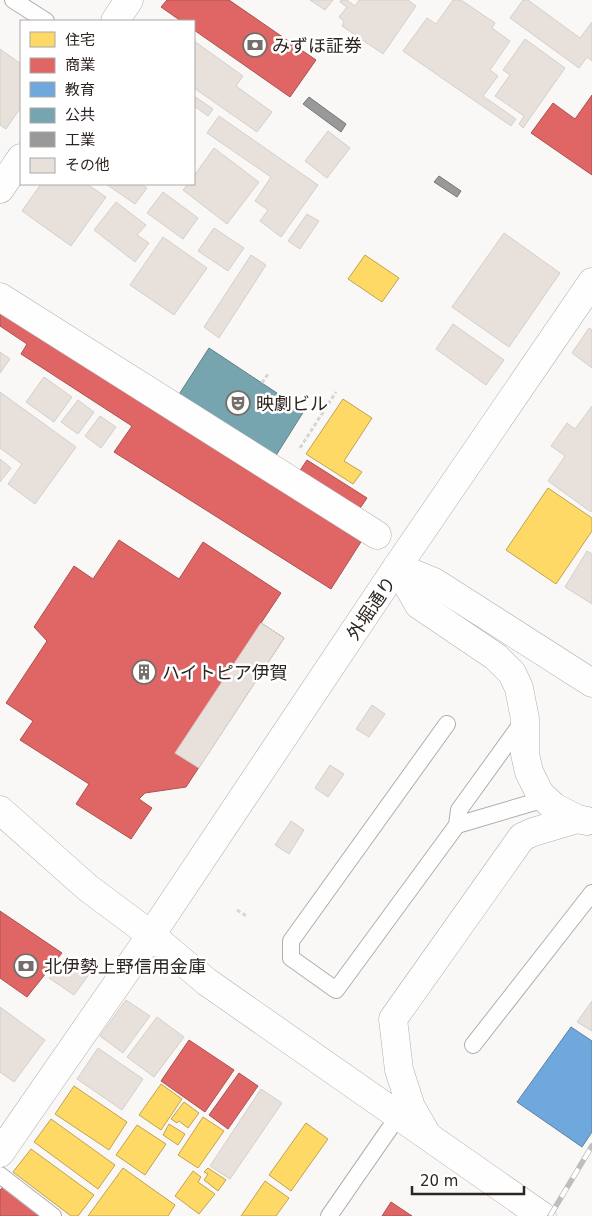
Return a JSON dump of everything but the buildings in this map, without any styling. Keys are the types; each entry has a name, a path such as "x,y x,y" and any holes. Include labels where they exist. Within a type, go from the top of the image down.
{"street":[{"path":"115,20 129,0"},
{"path":"0,190 20,160"},
{"name":"外堀通り","path":"0,1152 151,935 592,282"},
{"path":"0,297 377,535"},
{"path":"398,567 434,582 592,683"},
{"path":"398,567 419,605 496,657 512,673 519,688 525,719 525,754 529,772 540,794 554,807 584,820"},
{"path":"0,810 88,888 151,935 207,982 542,1216"},
{"path":"427,1135 411,1107 399,1070 393,1019 522,837 533,832 584,820"}],"lane":[{"path":"13,0 44,20"},
{"path":"447,724 291,941 291,958 336,990 457,825 460,810 525,719"},
{"path":"457,825 545,799"},
{"path":"473,1045 592,893"},
{"path":"329,1216 399,1115"},
{"path":"0,1175 53,1216"}],"path":[{"path":"262,384 268,374"},
{"path":"282,475 336,392"},
{"path":"237,910 248,917"}],"railway":[{"path":"550,1216 592,1146"}],"place":[{"name":"みずほ証券","path":"255,45"},
{"name":"映劇ビル","path":"238,403"},
{"name":"ハイトピア伊賀","path":"144,672"},
{"name":"北伊勢上野信用金庫","path":"26,966"}]}
